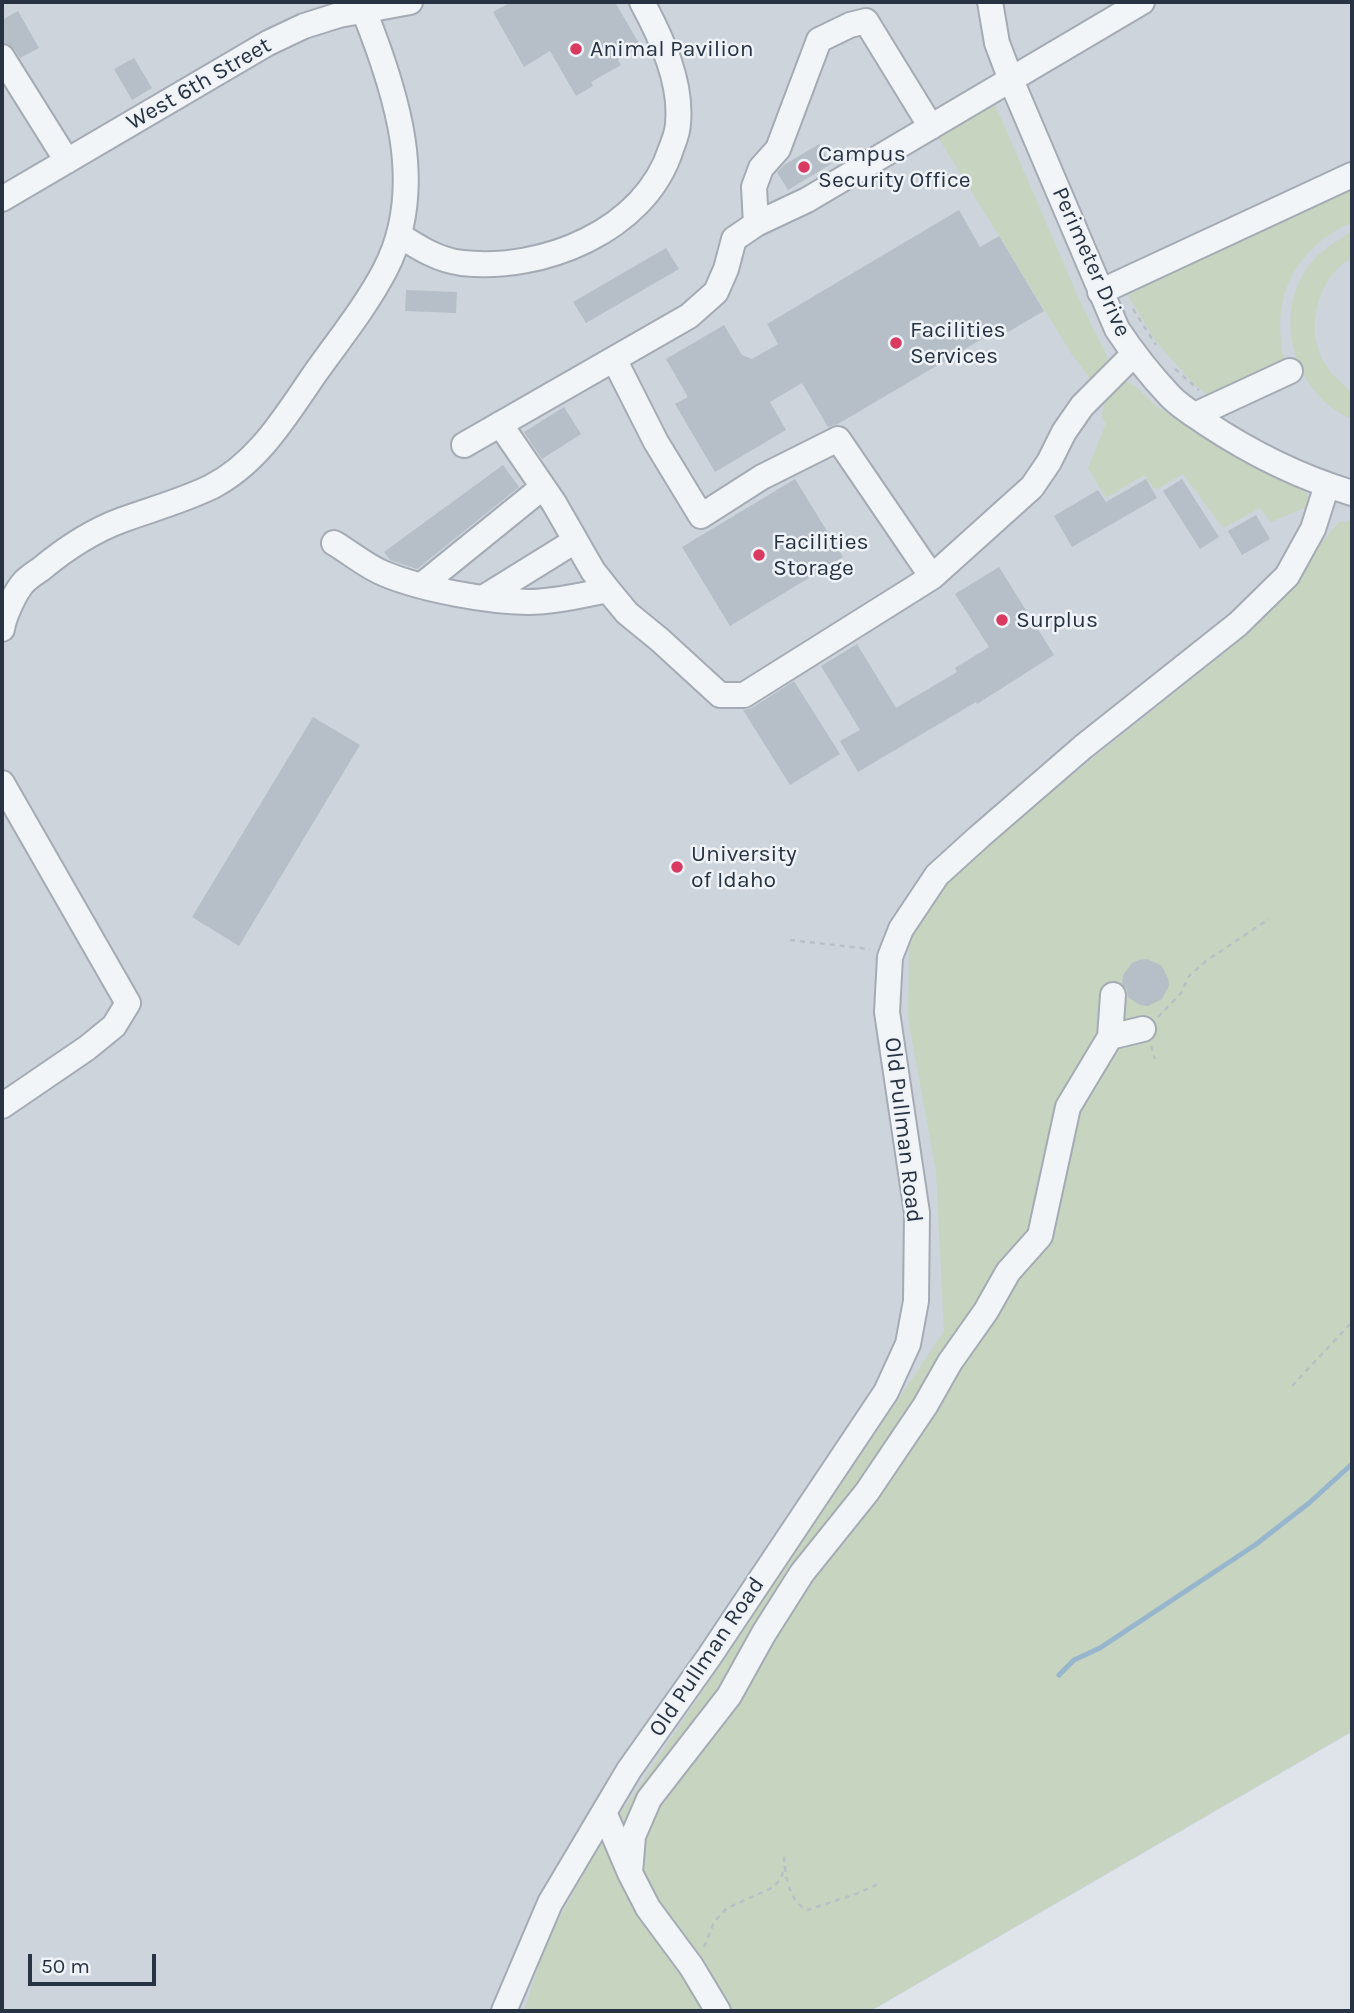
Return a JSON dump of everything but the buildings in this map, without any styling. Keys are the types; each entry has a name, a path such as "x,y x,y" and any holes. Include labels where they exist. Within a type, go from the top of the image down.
{"street":[{"name":"West 6th Street","path":"2,199 268,43 304,26 364,6 410,2"},
{"path":"399,235 430,255 461,263 509,264 574,248 603,233 643,199 666,164 678,125 679,101 670,66 652,19 642,2"},
{"name":"Perimeter Drive","path":"990,2 997,43 1012,80 1116,329 1134,354 1172,398 1232,440 1276,464 1352,493"},
{"path":"464,445 689,316 716,292 734,239 756,223 807,200 1142,2"},
{"path":"2,629 4,619 24,582 68,548 120,520 167,506 213,486 244,464 268,441 368,299 386,268 399,235 404,209 405,158 397,106 364,6"},
{"path":"756,223 754,187 761,168 778,149 819,40 850,25 866,21 931,127"},
{"path":"2,57 67,161"},
{"path":"1100,292 1352,175"},
{"path":"500,424 543,487 593,571 626,613 720,695 744,695 932,577 1032,486 1082,406 1134,354"},
{"path":"614,359 656,443 701,516 762,477 838,439 932,577"},
{"path":"1195,415 1290,371"},
{"name":"Old Pullman Road","path":"504,2011 550,1903 629,1770 709,1657 886,1391 908,1345 916,1301 917,1213 887,1012 890,957 901,929 937,876 1083,747 1238,624 1287,576 1313,528 1327,485"},
{"path":"422,585 543,487"},
{"path":"483,598 575,541"},
{"path":"334,543 383,573 422,585 483,598 530,602 608,590"},
{"path":"2,783 128,1003 114,1026 87,1048 2,1106"},
{"path":"630,1873 633,1836 649,1799 729,1696 802,1573 867,1492 986,1311 1008,1272 1040,1236 1068,1107 1110,1037 1113,995"},
{"path":"1110,1037 1143,1029"},
{"path":"604,1812 648,1908 691,1966 718,2011"}],"path":[{"path":"1155,1059 1143,1029 1181,993 1189,976 1206,961 1269,919"},
{"path":"790,940 858,949 892,950"},
{"path":"1292,1387 1352,1322"},
{"path":"784,1857 788,1882 799,1906 807,1910 878,1884"},
{"path":"704,1949 713,1922 727,1908 774,1886 781,1878 785,1866"}],"shaded area":[{"name":"University of Idaho","path":"2,2 1352,2 1352,1732 871,2011 2,2011"}],"green space":[{"path":"994,102 1078,297 1108,359 1090,379 1071,353 938,137"},
{"path":"1352,186 1352,222 1313,248 1299,263 1289,281 1280,321 1286,367 1214,400 1193,383 1157,343 1126,292"},
{"path":"1352,231 1352,258 1336,270 1324,287 1315,328 1319,352 1325,363 1352,392 1352,419 1333,409 1317,394 1305,377 1291,336 1291,314 1295,293 1308,266 1325,249"},
{"path":"1121,382 1135,386 1155,405 1231,455 1302,488 1308,496 1307,507 1271,522 1260,508 1223,528 1183,474 1155,490 1144,475 1106,498 1088,468 1106,424 1101,417 1106,398"},
{"path":"1352,521 1352,1731 870,2011 524,2011 547,1941 599,1846 944,1331 936,1171 908,1018 909,936 952,871 1233,646 1339,522"}],"waterway":[{"path":"1059,1675 1074,1660 1100,1648 1255,1545 1309,1503 1352,1464"}],"place":[{"name":"Animal Pavilion","path":"576,49"},
{"name":"Campus Security Office","path":"804,167"},
{"name":"Facilities Services","path":"896,343"},
{"name":"Facilities Storage","path":"759,555"},
{"name":"Surplus","path":"1002,620"},
{"name":"University of Idaho","path":"677,867"}]}
